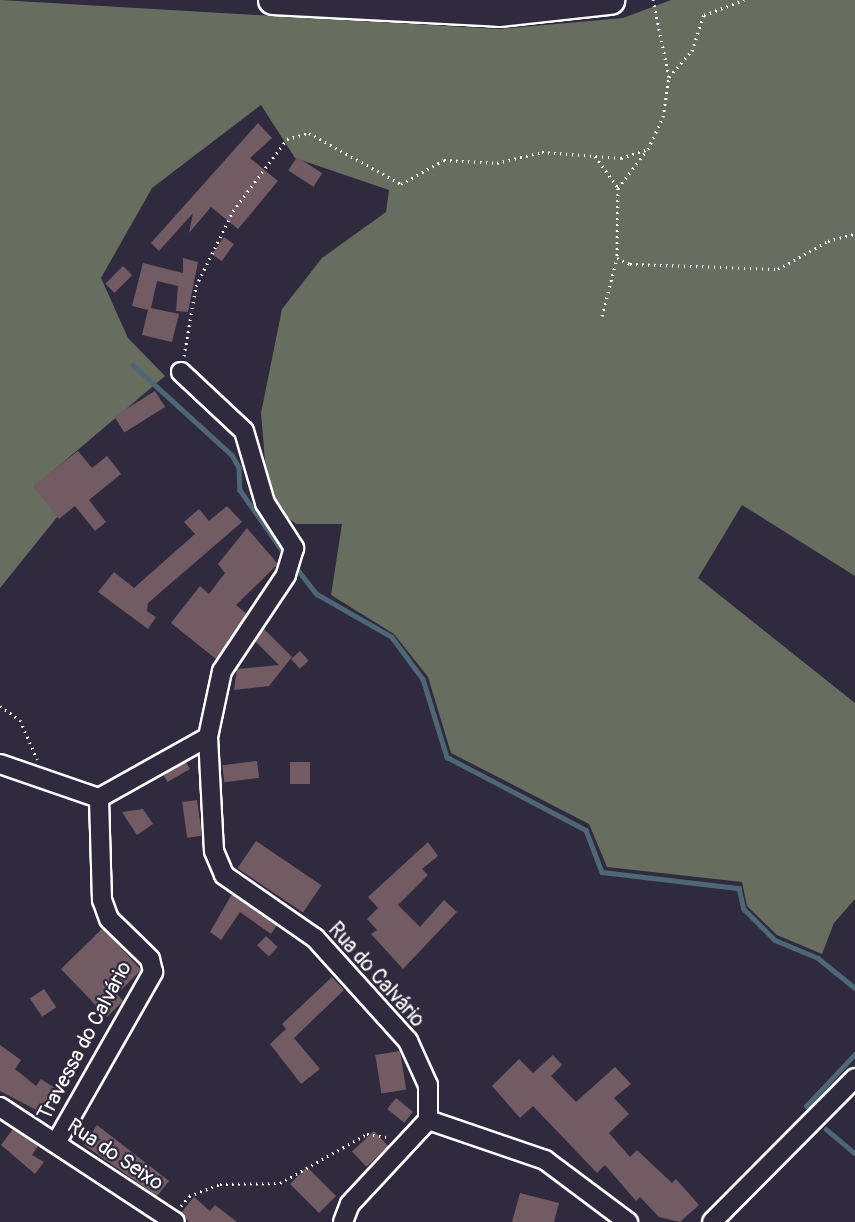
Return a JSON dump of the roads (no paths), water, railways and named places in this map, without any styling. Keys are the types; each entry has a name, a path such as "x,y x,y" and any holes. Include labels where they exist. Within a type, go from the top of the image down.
{"main road":[{"path":"273,0 499,12 610,0"}],"street":[{"name":"Rua do Calvário","path":"181,372 244,431 265,503 294,548 286,575 222,671 208,737 214,851 224,875 315,938 408,1041 428,1085 428,1120"},
{"path":"0,764 37,773 99,798 208,737"},
{"name":"Travessa do Calvário","path":"56,1143 153,972 150,959 109,920 102,900 99,798"},
{"path":"712,1222 855,1078"},
{"name":"Rua do Seixo","path":"0,1107 173,1220"},
{"path":"343,1222 350,1204 428,1120 545,1160 628,1222"}],"waterway":[{"path":"133,365 232,455 239,467 240,490 286,556"},
{"path":"294,565 317,594 392,637 423,679 447,757 586,830 602,872 739,888 744,909 775,940 818,958 855,988"},
{"path":"806,1106 855,1054"},
{"path":"826,1129 855,1153"}]}
